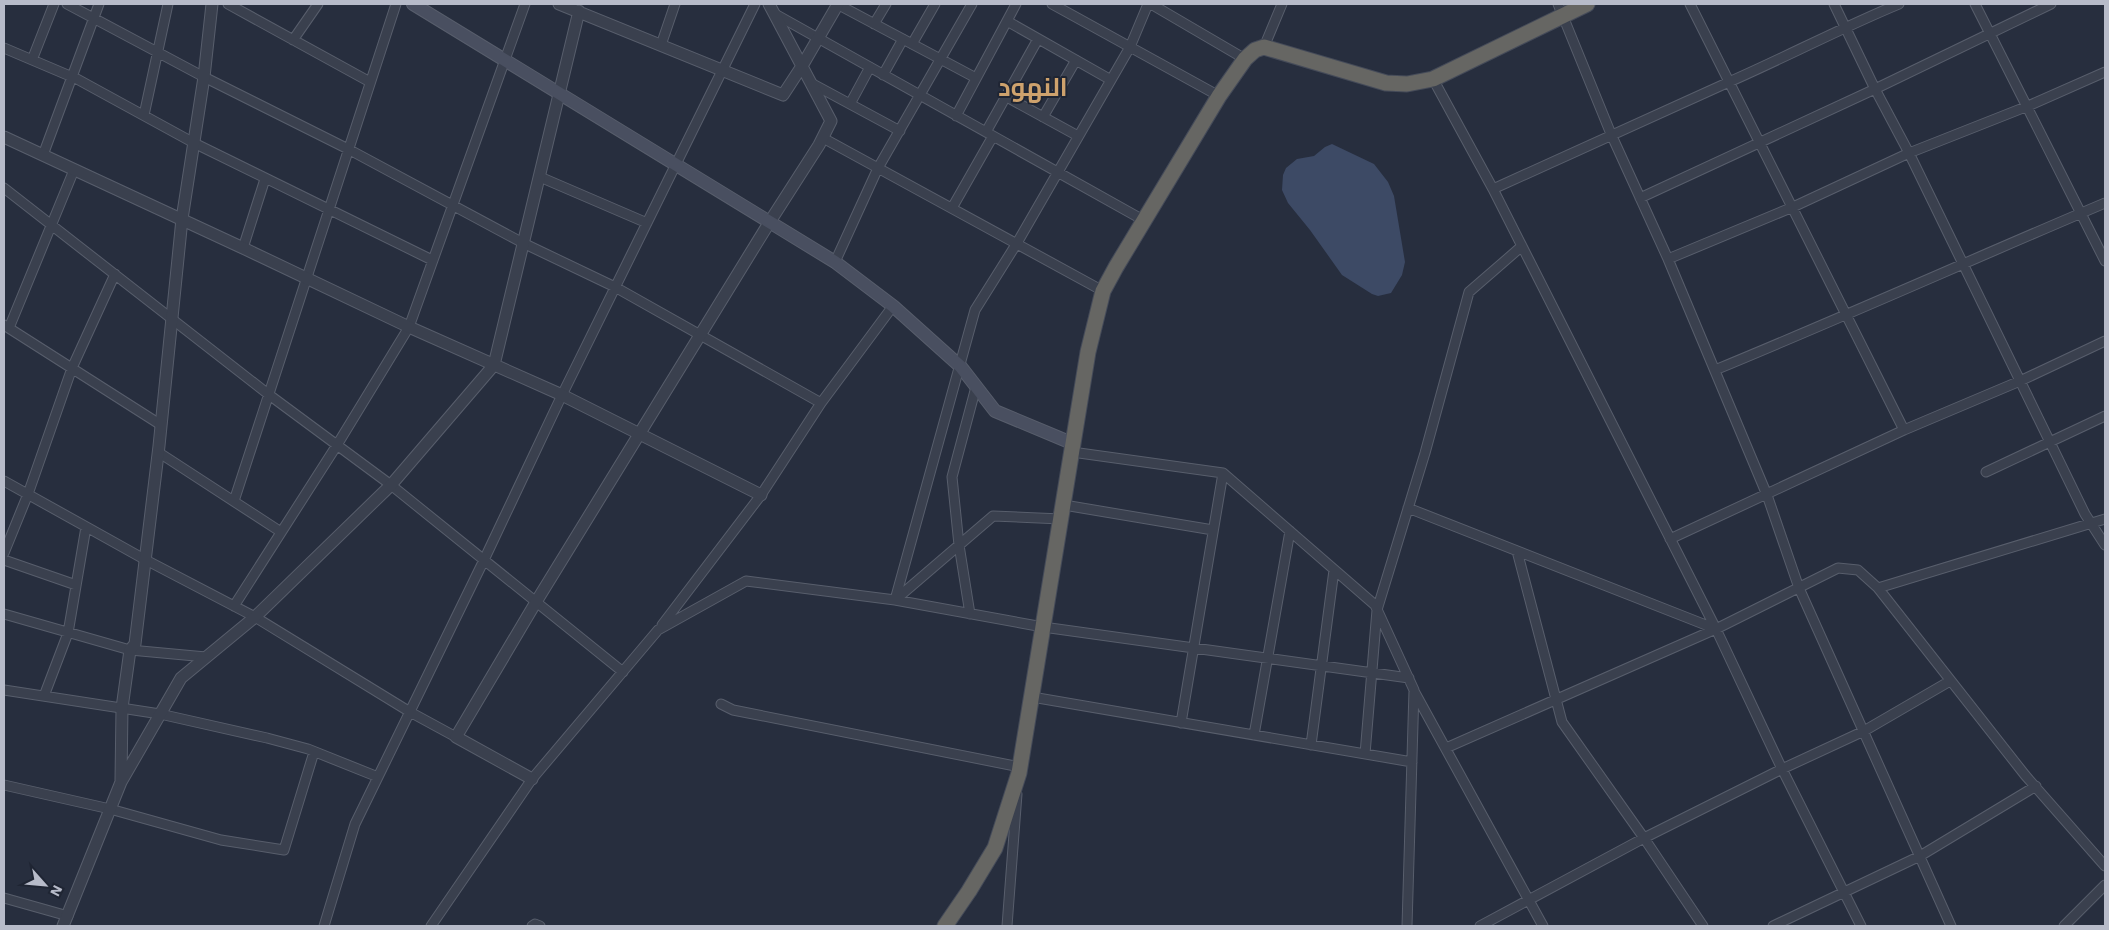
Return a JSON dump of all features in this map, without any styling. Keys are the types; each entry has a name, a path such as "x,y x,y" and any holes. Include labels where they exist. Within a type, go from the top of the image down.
{"highway":[{"path":"945,926 995,848 1019,770 1088,352 1103,291 1219,96 1245,59 1255,50 1264,47 1386,83 1407,84 1433,79 1561,9 1586,4"}],"main road":[{"path":"413,4 560,92 769,223 835,262 893,306 960,367 995,411 1073,448"}],"street":[{"path":"32,60 54,4"},
{"path":"67,4 204,77 348,149 523,244 615,287 822,403"},
{"path":"43,155 99,4"},
{"path":"144,116 168,4"},
{"path":"121,782 122,708 130,650 135,644 161,425 182,219 204,77 212,4"},
{"path":"228,4 370,82"},
{"path":"293,40 318,4"},
{"path":"234,501 396,4"},
{"path":"234,606 337,445 409,327 451,205 506,60 525,4"},
{"path":"559,4 782,96 838,4 976,78"},
{"path":"661,45 675,4"},
{"path":"324,926 354,824 484,560 562,395 755,4"},
{"path":"874,24 886,4"},
{"path":"912,44 935,4"},
{"path":"835,262 878,168 972,4"},
{"path":"956,116 1016,4"},
{"path":"1054,4 1219,96"},
{"path":"895,600 975,310 1130,47 1150,4 1245,59"},
{"path":"1264,47 1282,4"},
{"path":"1690,4 1904,430"},
{"path":"1834,4 1875,89 1909,153 2049,441 2105,545"},
{"path":"1493,189 1899,4"},
{"path":"1975,4 1991,32 2105,261"},
{"path":"1640,198 1761,143 2051,4"},
{"path":"772,9 818,39 1145,221"},
{"path":"456,737 536,602 823,138 831,121 772,9"},
{"path":"1561,9 1611,134 1668,259 1767,495 1799,588 1951,926"},
{"path":"4,898 65,921 121,782 181,678 255,617 391,485 494,365 579,11"},
{"path":"1007,21 1111,80"},
{"path":"883,75 903,39"},
{"path":"952,208 1006,96 1038,39"},
{"path":"4,48 73,77 194,143 432,260"},
{"path":"1042,117 1076,60"},
{"path":"850,104 870,67"},
{"path":"1668,259 1792,207 1909,153 2028,106 2105,72"},
{"path":"1433,79 1493,189 1716,629 1782,769 1862,926"},
{"path":"811,83 900,131"},
{"path":"1006,96 1078,136"},
{"path":"4,137 409,327 562,395 760,495"},
{"path":"823,138 1103,291"},
{"path":"74,170 52,225 6,327 161,425"},
{"path":"540,176 647,223"},
{"path":"243,248 265,179"},
{"path":"4,188 268,394 391,485 622,672"},
{"path":"1715,370 1847,315 2105,202"},
{"path":"1365,754 1377,610 1408,508 1468,292 1522,246"},
{"path":"4,553 28,494 72,368 115,274"},
{"path":"431,926 438,913 532,779 658,630 760,495 822,403 893,306"},
{"path":"1670,539 1904,430 2020,382 2105,341"},
{"path":"970,614 959,545 952,477 976,386"},
{"path":"1986,472 2105,416"},
{"path":"1073,448 1223,473 1375,605 1414,690 1543,926"},
{"path":"158,452 281,532"},
{"path":"1182,723 1223,473"},
{"path":"4,481 144,559 255,617 410,712 532,779"},
{"path":"1408,508 1716,629"},
{"path":"895,600 993,516 1062,512 1214,530"},
{"path":"1878,588 2105,519"},
{"path":"44,696 68,632 86,527"},
{"path":"1254,735 1290,531"},
{"path":"1517,551 1562,722 1644,838 1703,926"},
{"path":"4,560 76,585"},
{"path":"1446,748 1716,629 1838,568 1858,570 1878,588 1950,681 2036,786 2105,866"},
{"path":"1312,745 1334,570"},
{"path":"658,630 746,581 895,600 1043,627 1409,678"},
{"path":"4,614 130,650 206,657"},
{"path":"1480,926 1644,838 1782,769 1864,732 1950,681"},
{"path":"4,690 160,714 268,738 314,752 378,777"},
{"path":"1407,926 1414,690"},
{"path":"1032,697 1412,762"},
{"path":"721,704 733,710 1019,770 1007,926"},
{"path":"4,785 110,809 221,840 284,850 314,752"},
{"path":"1773,926 1920,856 2036,786"},
{"path":"2064,926 2105,885"},
{"path":"532,926 535,924 540,926"}],"water":[{"path":"1332,144 1374,164 1388,182 1394,196 1405,262 1402,275 1391,293 1378,296 1372,294 1342,275 1288,203 1282,190 1283,175 1286,168 1297,159 1314,156"}],"district":[{"name":"النهود","path":"1033,87"}]}
